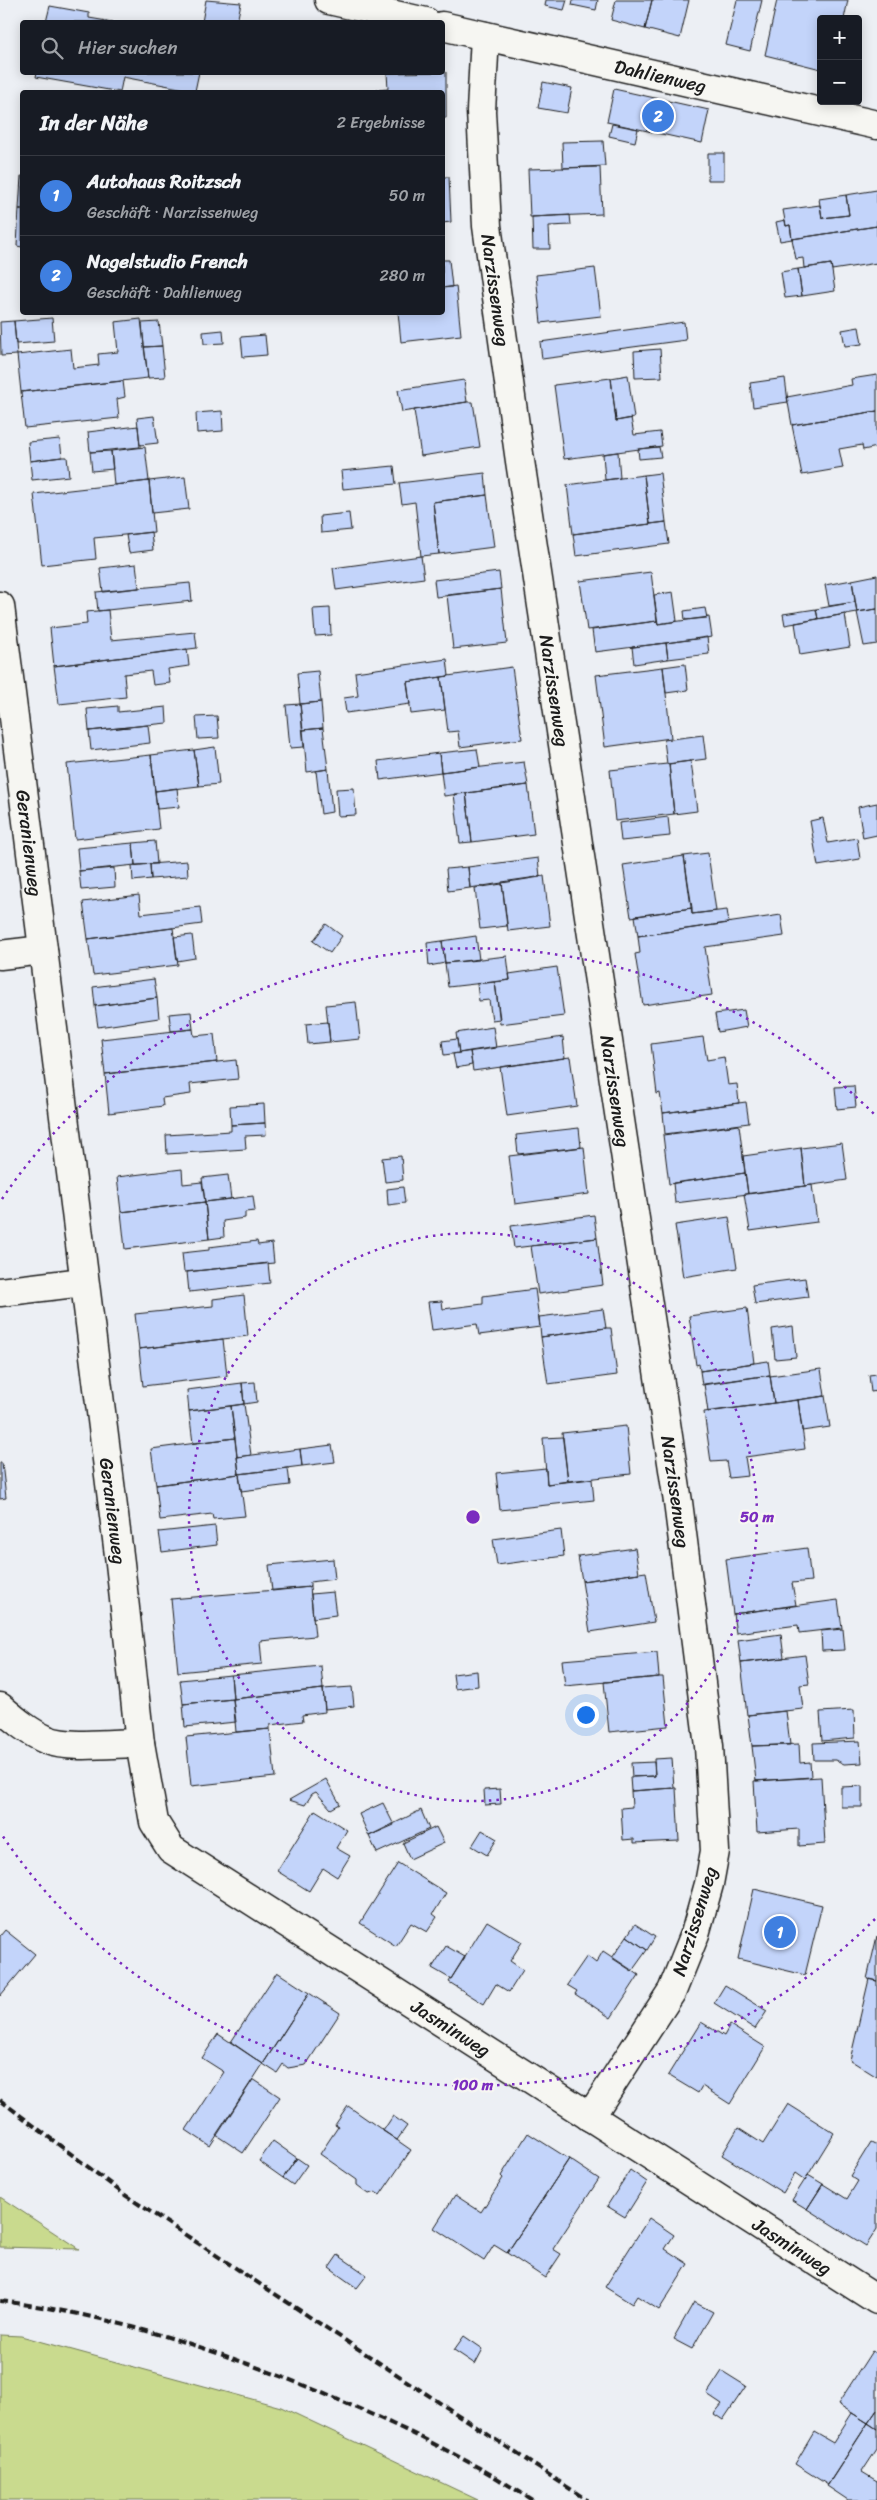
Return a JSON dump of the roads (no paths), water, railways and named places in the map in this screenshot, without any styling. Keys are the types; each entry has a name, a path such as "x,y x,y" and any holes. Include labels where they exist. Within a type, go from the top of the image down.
{"street":[{"path":"329,0 417,20"},
{"name":"Dahlienweg","path":"445,27 877,125"},
{"name":"Narzissenweg","path":"485,36 481,111 487,226 520,461 678,1502 708,1746 715,1851 709,1884 695,1934 672,1991 590,2117"},
{"name":"Geranienweg","path":"0,612 83,1282 120,1563 140,1743"},
{"path":"0,955 43,950"},
{"path":"0,1292 83,1282"},
{"path":"0,1707 23,1727 49,1741 84,1744 140,1743"},
{"name":"Jasminweg","path":"140,1743 154,1822 171,1849 877,2300"}],"railway":[{"path":"0,2100 125,2195 587,2500"},
{"path":"0,2301 41,2307 123,2324 242,2362 320,2392 401,2428 481,2469 532,2500"}],"place":[{"name":"Nagelstudio French","path":"658,116"},
{"name":"Autohaus Roitzsch","path":"780,1932"}]}
